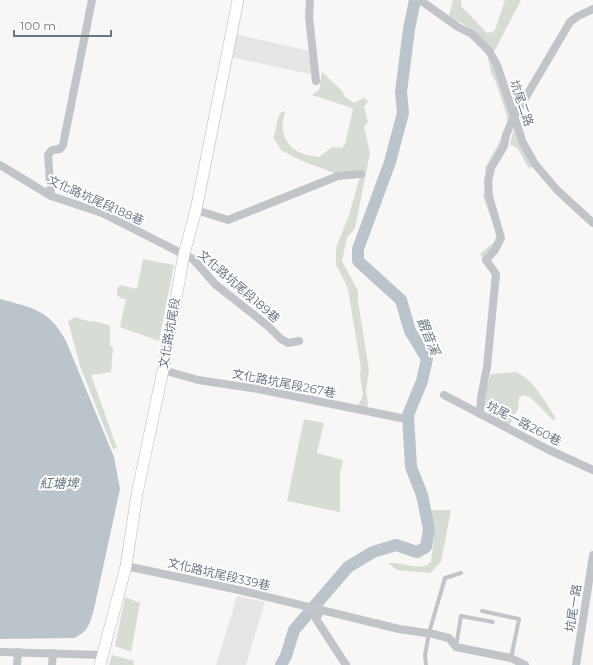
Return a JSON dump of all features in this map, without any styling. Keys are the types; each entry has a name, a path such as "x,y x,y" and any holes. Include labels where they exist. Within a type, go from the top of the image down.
{"main road":[{"name":"文化路坑尾段","path":"101,660 126,566 137,494 163,370 184,254 196,210 238,0"}],"street":[{"path":"51,196 48,155 52,150 60,149 63,145 92,0"},
{"path":"310,0 309,16 316,81"},
{"name":"坑尾二路","path":"420,0 458,27 472,34 489,51 497,65 523,143 535,164 556,190 593,223"},
{"path":"480,414 481,398 487,367 496,274 486,260 495,250 501,238 489,196 489,175 491,168 504,146 506,135 514,116 570,22 578,16 593,9"},
{"name":"文化路坑尾段188巷","path":"0,165 51,196 102,213 184,254"},
{"path":"196,210 228,220 338,176 361,174"},
{"name":"文化路坑尾段189巷","path":"184,254 193,259 215,284 268,326 281,339 288,343 299,341"},
{"name":"文化路坑尾段267巷","path":"163,370 198,380 258,389 401,418"},
{"name":"坑尾一路260巷","path":"444,395 547,449 593,470"},
{"name":"坑尾一路","path":"576,665 593,555"},
{"name":"文化路坑尾段339巷","path":"126,566 239,590 399,629 449,638 456,647"},
{"path":"320,610 316,619 346,665"},
{"path":"456,647 511,658 525,665"},
{"path":"0,652 53,653 101,660"},
{"path":"17,665 18,652"},
{"path":"52,665 53,653"}],"lane":[{"path":"426,665 425,655 429,634 445,578 461,573"},
{"path":"482,611 519,619 511,658"},
{"path":"456,647 462,616 493,622"}],"shaded area":[{"path":"453,0 461,0 461,6 487,33 495,30 505,0 521,0 494,52 465,25 449,16"},
{"path":"236,34 309,51 314,75 231,57"},
{"path":"488,57 495,66 512,119 497,155 489,197 501,237 483,258 480,254 494,242 497,235 483,196 487,181 485,168 500,141 507,122 507,116 495,80 491,73"},
{"path":"322,72 343,92 344,96 354,103 364,98 368,101 364,107 368,122 364,127 370,153 355,228 347,238 342,261 358,291 358,301 369,370 366,391 368,404 367,408 357,408 363,395 360,375 361,368 348,289 336,265 336,248 349,215 360,177 337,174 302,161 281,150 273,137 279,116 283,111 285,112 282,129 288,143 296,150 307,155 319,157 332,147 342,148 345,144 353,109 312,95 319,90"},
{"path":"514,128 533,166 529,169 518,149 510,144"},
{"path":"143,259 174,265 159,341 120,327 126,299 120,298 117,294 117,289 120,285 137,289"},
{"path":"75,317 110,326 110,345 113,348 111,372 91,375 117,448 113,449 80,366 68,321"},
{"path":"516,372 534,386 556,418 553,420 530,397 522,395 519,398 518,409 509,426 489,416 482,401 491,374"},
{"path":"304,419 324,423 317,453 343,460 340,473 340,512 287,501"},
{"path":"429,510 451,510 441,562 430,573 397,570 388,563 399,563 420,567 431,562 434,537"},
{"path":"237,596 265,602 246,665 216,665"},
{"path":"125,597 140,603 131,652 115,646"},
{"path":"112,655 134,661 134,665 109,665"}],"water":[{"name":"紅塘埤","path":"0,299 39,311 53,322 60,330 66,341 114,457 120,489 94,609 86,629 74,638 0,639"}],"waterway":[{"name":"觀音溪","path":"281,665 286,656 294,630 348,567 373,552 396,545 417,552 426,547 429,529 422,495 411,467 408,415 422,381 427,359 410,331 401,300 358,261 358,249 390,162 403,113 401,92 409,29 415,0"}]}
